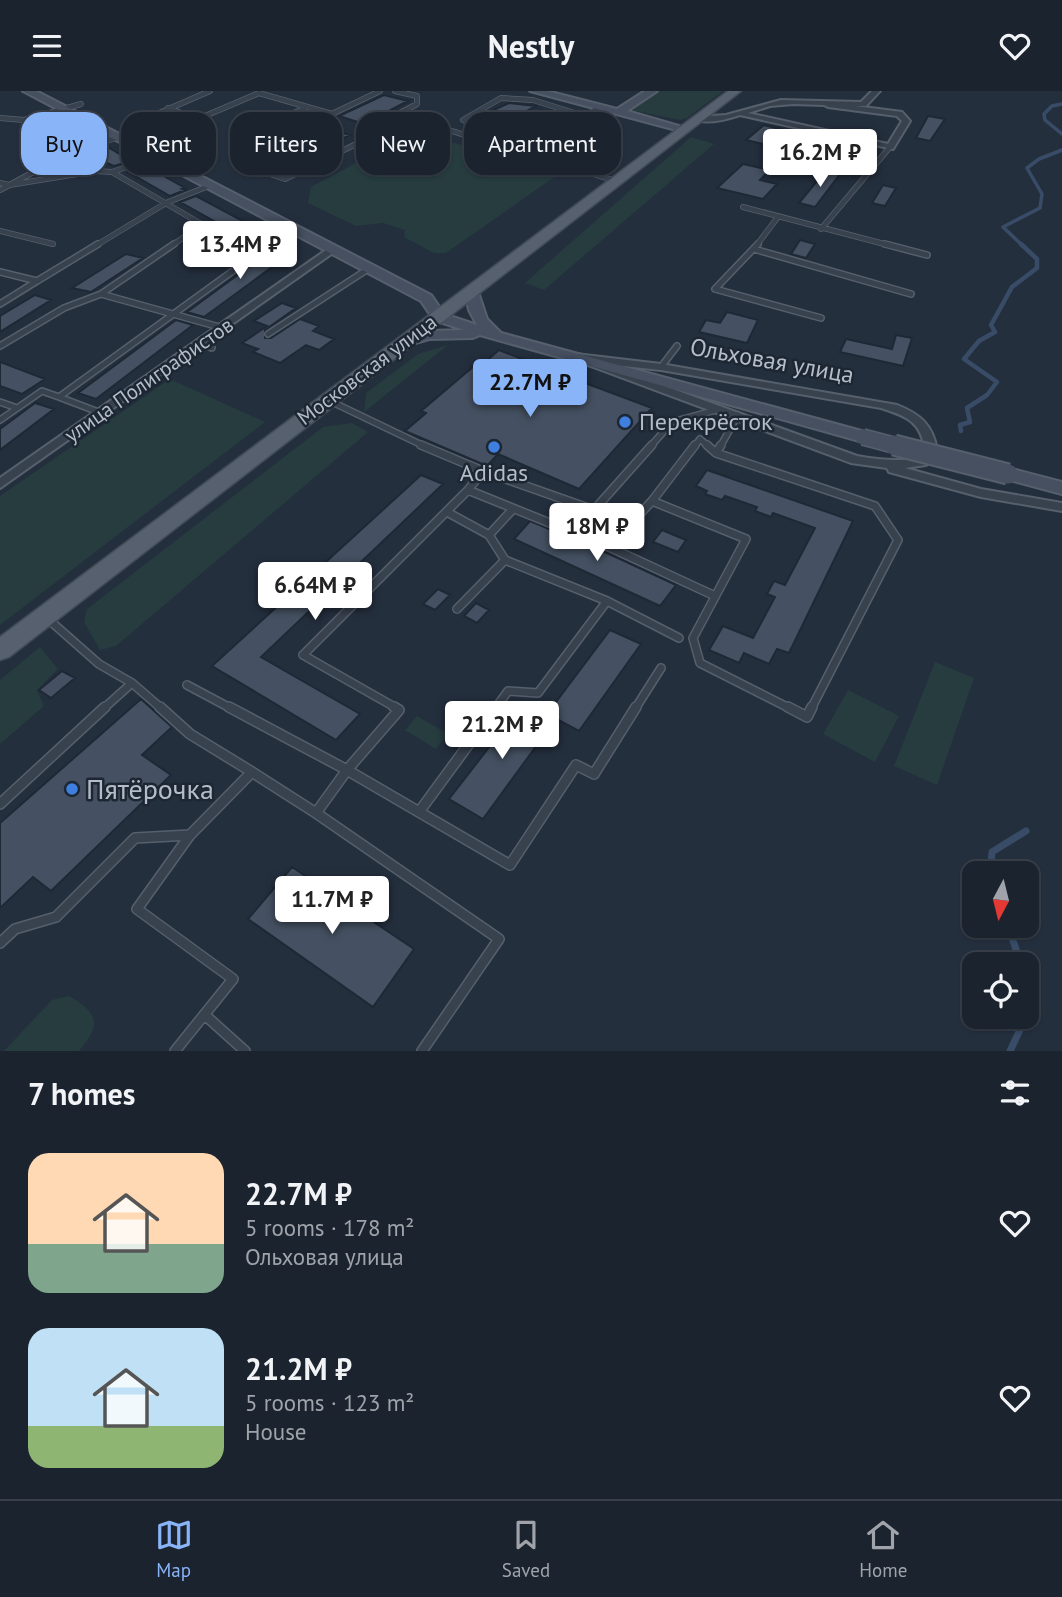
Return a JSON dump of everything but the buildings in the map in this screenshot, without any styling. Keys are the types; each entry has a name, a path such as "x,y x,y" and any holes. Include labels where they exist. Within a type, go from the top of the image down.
{"main road":[{"name":"Московская улица","path":"0,650 326,399 439,317 735,91"}],"street":[{"path":"28,91 119,137"},
{"path":"543,94 619,112 652,91"},
{"path":"828,105 863,104 876,91"},
{"path":"696,119 716,121 769,104 797,102 899,114 906,121 890,147 743,114"},
{"path":"621,113 684,129"},
{"path":"191,175 425,298 439,317"},
{"name":"улица Полиграфистов","path":"0,484 101,413 206,346 224,329 332,250"},
{"path":"472,292 476,315 482,325 501,337"},
{"name":"Ольховая улица","path":"439,317 501,337 863,437 1062,488"},
{"path":"405,342 450,333 501,337"},
{"name":"Ольховая улица","path":"576,357 661,367 883,405 900,411 925,426 930,436 931,450 922,461 878,465"},
{"name":"Ольховая улица","path":"576,357 855,460 981,493 1062,507"}],"lane":[{"path":"159,112 210,91"},
{"path":"336,112 380,91"},
{"path":"395,91 417,96 417,104 402,112"},
{"path":"168,108 198,119 262,92 325,112"},
{"path":"477,112 501,98 543,94 577,112"},
{"path":"51,112 81,104"},
{"path":"297,112 308,107"},
{"path":"591,112 600,107"},
{"path":"0,118 21,120"},
{"path":"450,130 616,181"},
{"path":"107,141 119,137"},
{"path":"821,229 890,147"},
{"path":"107,172 121,169"},
{"path":"112,172 253,254"},
{"path":"0,190 28,175"},
{"path":"0,183 9,185 71,175"},
{"path":"273,175 285,179 293,175"},
{"path":"0,304 166,203 211,185"},
{"path":"743,207 927,255"},
{"path":"778,217 754,249 715,289 821,318"},
{"path":"0,346 64,308 101,294 203,224"},
{"path":"59,397 292,227"},
{"path":"0,231 53,244"},
{"path":"754,249 911,294"},
{"path":"268,334 368,269"},
{"path":"0,272 37,281"},
{"path":"101,294 224,329"},
{"path":"661,367 677,346"},
{"path":"0,420 42,391 101,413"},
{"path":"326,399 386,430 482,471 594,510 672,422 720,409"},
{"path":"0,402 18,408"},
{"path":"716,453 738,415"},
{"path":"609,547 652,501 700,439 716,453 875,506 898,540 807,717 700,663 693,638 746,539 652,501"},
{"path":"316,813 347,770 399,710 303,655 447,512 482,471"},
{"path":"468,490 609,547 715,596"},
{"path":"488,535 513,509"},
{"path":"447,512 488,535 505,560 607,601 679,638"},
{"path":"457,609 505,560"},
{"path":"419,812 508,691 538,693 607,601"},
{"path":"45,616 99,664 132,683 190,734 316,813 499,939 422,1051"},
{"path":"187,685 347,770 510,865 576,765 594,774 661,668"},
{"path":"0,804 132,683"},
{"path":"175,1051 206,1016 233,979 137,909 190,835 252,772"},
{"path":"0,943 15,929 56,917 135,838 190,835"},
{"path":"206,1016 245,1051"}],"green space":[{"path":"657,91 723,91 687,118 680,120 631,110"},
{"path":"691,137 714,144 544,290 525,283"},
{"path":"450,142 464,146 464,175 557,175 446,253 434,253 404,237 405,230 383,223 356,226 308,203 311,187 333,175 342,175 342,170 356,163 356,175 450,175"},
{"path":"448,345 364,412 366,393 418,354"},
{"path":"170,379 265,422 0,625 0,496"},
{"path":"352,423 368,432 116,646 100,650 84,622 87,609 323,427"},
{"path":"40,647 58,669 37,690 44,706 0,744 0,680"},
{"path":"935,662 974,678 937,785 894,766"},
{"path":"848,690 899,716 875,762 823,734"},
{"path":"417,716 448,734 436,749 405,730"},
{"path":"69,996 92,1014 94,1021 91,1034 79,1051 4,1051 52,1000"}],"waterway":[{"path":"1062,104 1052,106 1044,114 1045,120 1062,134"},
{"path":"1023,246 1003,227 1040,208 1042,194 1027,168 1039,159 1062,150"},
{"path":"961,431 960,425 970,422 967,408 987,395 997,382 964,359 979,341 995,332 991,325 1012,287 1037,268 1037,259 1021,244"},
{"path":"991,861 992,852 1026,831"},
{"path":"1012,938 1017,952"},
{"path":"1010,1051 1020,1029"}],"place":[{"name":"Перекрёсток","path":"625,422"},
{"name":"Adidas","path":"494,447"},
{"name":"Пятёрочка","path":"72,789"}]}
